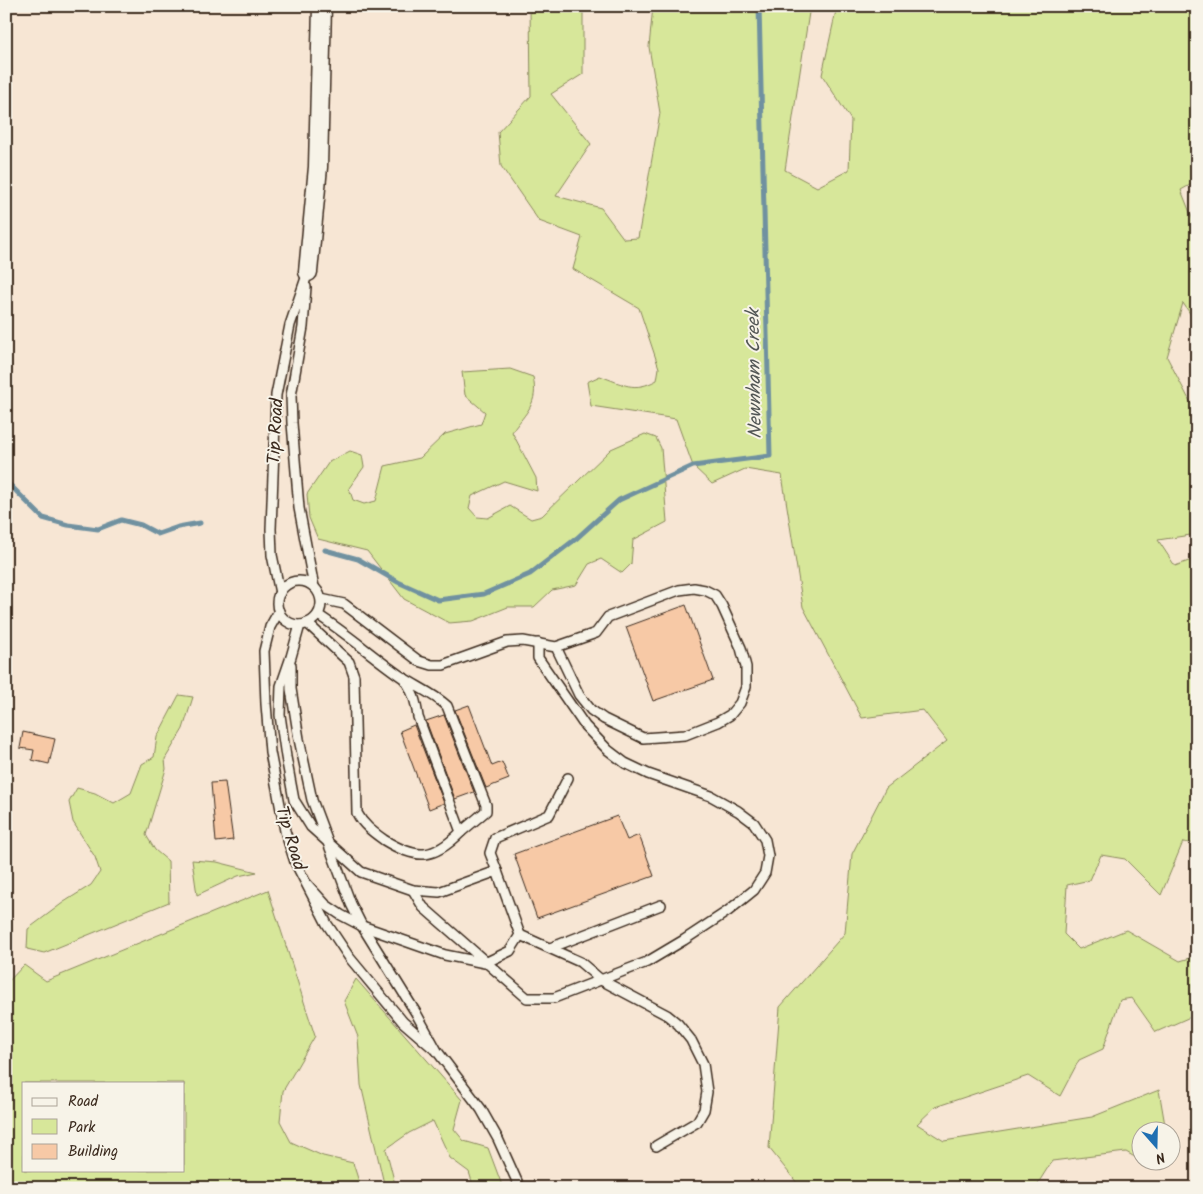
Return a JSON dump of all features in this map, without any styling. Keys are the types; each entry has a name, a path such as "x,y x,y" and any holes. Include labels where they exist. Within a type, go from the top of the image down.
{"street":[{"name":"Tip Road","path":"308,272 318,167 322,6"}],"lane":[{"name":"Tip Road","path":"308,272 303,327 293,386 292,405 299,508 314,587"},
{"name":"Tip Road","path":"280,593 272,555 271,529 276,395 290,325 308,272"},
{"path":"318,615 344,631 404,678 438,698 447,706 483,796 486,811 443,848 430,854 402,851 368,828 361,821 357,812 354,676 349,662 314,632 303,624 287,621 279,611 277,605 280,593 289,584 295,582 308,583 314,587 321,599 318,615 303,624 281,686 280,715 294,800 311,828 361,872 413,890 439,892 497,871"},
{"path":"321,599 344,604 419,661 432,665 443,665 507,642 523,641 556,647 596,633 608,617 679,590 694,588 705,590 715,595 722,606 741,648 746,667 746,687 740,703 730,715 718,722 684,735 643,738 604,719 591,710 579,695 556,647"},
{"name":"Tip Road","path":"279,611 270,627 264,651 270,752 285,831 295,862 327,924 349,957 403,1022 437,1051"},
{"path":"413,890 423,907 527,998 554,998 647,962 728,910 754,890 765,873 768,856 767,848 765,840 754,823 738,811 711,796 633,767 608,750 585,726 538,658 538,643"},
{"name":"Tip Road","path":"291,657 291,690 312,800 351,904 362,926 416,1013 437,1051 481,1109 498,1139 520,1188"},
{"path":"404,678 416,701 418,717 461,832"},
{"path":"568,778 550,815 495,838 490,853 520,935 580,962 601,980 667,1016 678,1024 691,1040 703,1064 707,1092 704,1110 696,1122 656,1146"},
{"path":"307,884 326,905 362,926 445,955 485,963 510,952 520,935"},
{"path":"550,948 661,905"}],"green space":[{"path":"530,6 583,6 583,74 551,94 591,144 556,196 601,208 624,239 638,238 660,113 649,47 653,6 810,6 785,170 817,187 849,170 851,120 822,75 837,6 1197,6 1197,181 1181,190 1197,230 1197,324 1183,303 1167,357 1197,415 1197,534 1158,540 1175,566 1197,558 1197,844 1183,842 1161,895 1125,859 1101,855 1090,880 1067,885 1064,934 1079,949 1126,930 1180,961 1197,956 1197,1014 1156,1032 1132,998 1120,1000 1103,1049 1079,1060 1060,1096 1028,1076 935,1107 917,1124 944,1141 1092,1117 1159,1090 1164,1122 1130,1122 1130,1154 1126,1152 1052,1161 1035,1188 801,1188 769,1148 780,1007 845,933 852,854 886,788 947,741 923,710 862,718 803,607 782,475 745,469 712,484 693,466 676,419 591,406 587,382 600,376 628,386 642,386 657,380 659,368 639,308 573,269 582,237 539,221 501,166 498,132 531,96"},
{"path":"510,369 533,377 533,401 512,432 536,478 537,491 504,481 472,496 469,508 477,517 488,518 510,506 531,519 542,516 611,449 645,434 656,438 661,448 667,522 633,540 631,564 622,573 601,559 589,564 576,585 552,590 534,607 508,607 473,621 449,623 404,599 367,551 318,539 309,518 307,494 329,462 350,451 362,455 364,467 349,488 353,500 364,504 376,501 385,466 420,458 445,434 481,424 485,412 465,395 462,372"},
{"path":"179,695 193,697 183,729 165,759 166,769 146,835 155,850 168,861 169,902 44,953 27,949 28,929 64,902 91,885 100,872 95,857 73,822 69,802 77,788 95,793 114,803 131,793 142,764 154,757 157,737"},
{"path":"192,860 217,862 257,872 238,876 197,895"},
{"path":"268,890 315,1036 283,1091 280,1121 291,1142 323,1156 353,1163 361,1188 19,1188 6,1177 6,984 24,965 46,981"},
{"path":"356,979 462,1100 454,1129 464,1141 488,1148 503,1188 474,1188 469,1172 450,1158 433,1121 409,1133 386,1149 396,1188 385,1188 361,1085 358,1037 344,1001"}],"building":[{"path":"686,605 713,680 653,701 626,627"},
{"path":"469,705 492,766 502,762 509,779 486,788 455,710"},
{"path":"444,715 474,792 455,799 426,721"},
{"path":"414,725 444,803 429,809 400,731"},
{"path":"23,732 55,739 49,764 32,760 34,750 20,748"},
{"path":"225,782 233,840 216,842 211,783"},
{"path":"617,816 627,840 639,835 654,876 537,918 514,854"}],"waterway":[{"name":"Newnham Creek","path":"325,550 358,559 398,582 438,600 484,594 530,574 577,538 619,500 693,466 770,456 759,6"},
{"name":"Newnham Creek","path":"6,481 43,518 68,525 98,529 121,520 141,525 158,534 178,527 200,523"}]}
